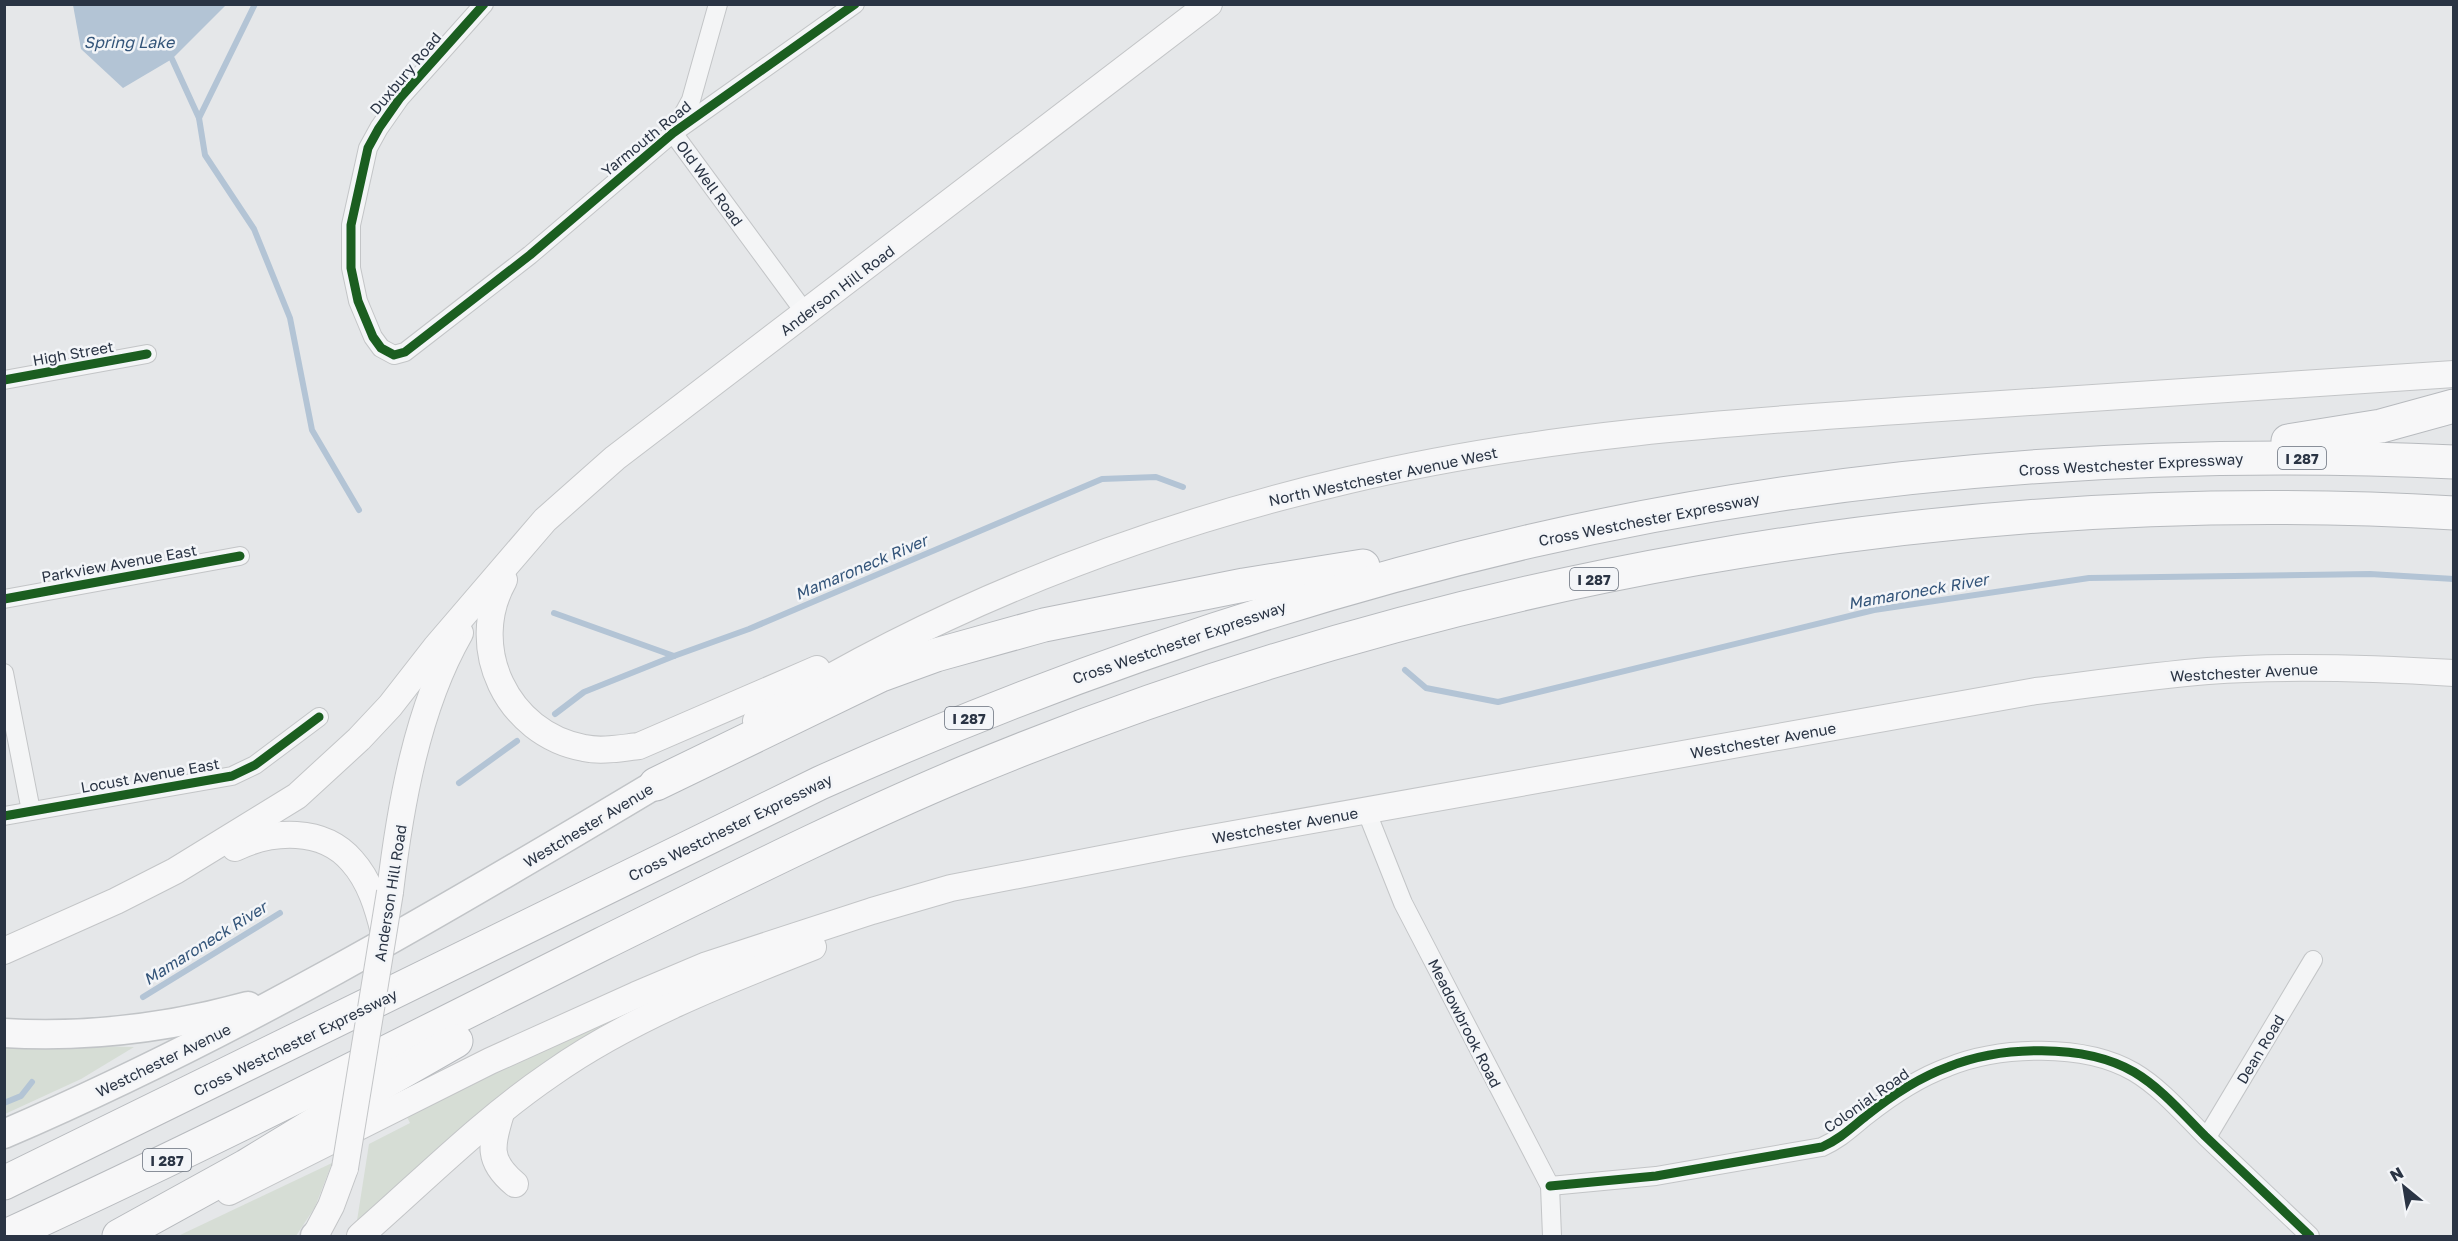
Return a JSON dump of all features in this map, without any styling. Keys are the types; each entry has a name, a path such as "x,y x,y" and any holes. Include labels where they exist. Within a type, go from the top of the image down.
{"highway":[{"path":"2150,460 2372,428 2454,406"},
{"name":"Cross Westchester Expressway","path":"4,1184 758,812 944,729 1072,678 1268,612 1413,571 1534,541 1657,516 1805,491 1976,472 2150,460 2318,458 2454,462"},
{"name":"I 287","path":"6,1236 327,1082 778,857 962,774 1153,701 1347,639 1545,589 1678,563 1814,541 2014,519 2239,509 2352,508 2454,513"},
{"path":"656,784 881,675 986,639 1044,625 1244,585 1534,541"},
{"path":"119,1236 246,1166 423,1059 601,966 778,857"}],"main road":[{"name":"Anderson Hill Road","path":"4,951 116,902 175,871 297,796 382,714 545,520 615,458 1209,4"},
{"name":"North Westchester Avenue West","path":"1176,528 1248,505 1351,479 1521,447 1627,434 1812,417 2454,374"},
{"name":"Westchester Avenue","path":"4,1134 141,1072 336,972 443,912 656,784 804,691 924,628 1082,561 1176,528"},
{"path":"525,543 493,605 488,632 495,669 504,692 517,710 530,722 544,733 584,748 608,749 639,746 805,673 924,628"},
{"name":"Anderson Hill Road","path":"315,1236 331,1206 345,1168 384,934 383,897 421,730 434,688 453,645 482,594"},
{"name":"Westchester Avenue","path":"1078,863 2036,692 2209,671 2318,668 2454,673"},
{"path":"116,902 246,843 286,835 304,835 337,849 352,860 383,897"},
{"path":"360,1236 501,1113 551,1073 632,1027 721,985 847,933 912,911 1078,863"},
{"path":"137,1236 185,1215 490,1061 707,965 872,911 951,888 1078,863"},
{"path":"4,1033 54,1036 130,1030 192,1020 259,1003 336,972"},
{"path":"501,1113 492,1142 494,1156 501,1173 515,1184"}],"street":[{"name":"Duxbury Road","path":"464,306 405,352 394,355 381,348 358,301 351,268 351,225 368,148 379,128 400,98 484,4"},
{"name":"Old Well Road","path":"718,4 691,100 673,133 806,314"},
{"name":"Yarmouth Road","path":"464,306 530,255 673,133 855,4"},
{"name":"High Street","path":"4,380 147,354"},
{"name":"Parkview Avenue East","path":"4,599 240,556"},
{"path":"4,673 31,811"},
{"name":"Locust Avenue East","path":"4,816 232,776 255,765 319,717"},
{"name":"Meadowbrook Road","path":"1366,810 1403,903 1550,1186 1552,1236"},
{"name":"Dean Road","path":"2207,1137 2313,960"},
{"name":"Colonial Road","path":"1550,1186 1656,1176 1822,1147 1839,1140 1866,1116 1905,1088 1949,1066 1999,1053 2032,1051 2076,1053 2108,1060 2134,1072 2162,1093 2310,1236"}],"shaded area":[{"path":"628,1013 630,1018 356,1227 369,1144 410,1123 407,1117 520,1060"},
{"path":"5,1044 134,1047 81,1079 5,1114"},
{"path":"332,1163 315,1207 296,1236 178,1236"}],"water":[{"name":"Spring Lake","path":"73,4 226,5 172,59 123,88 81,49"}],"waterway":[{"path":"255,4 199,118 205,155 254,229 290,318 312,430 359,510"},
{"path":"172,59 199,118"},
{"name":"Mamaroneck River","path":"555,714 584,692 749,629 1102,479 1156,477 1183,487"},
{"name":"Mamaroneck River","path":"1405,670 1426,688 1498,702 1874,610 2089,578 2370,574 2454,579"},
{"path":"554,613 674,656"},
{"name":"Mamaroneck River","path":"459,783 517,741"},
{"name":"Mamaroneck River","path":"143,997 280,913"},
{"name":"Mamaroneck River","path":"4,1103 21,1096 32,1082"}],"cycle path":[{"path":"484,4 400,98 368,148 351,225 351,268 358,301 373,337 381,348 394,355 405,352 530,255 673,133 855,4"},
{"path":"4,380 147,354"},
{"path":"4,599 240,556"},
{"path":"4,816 232,776 255,765 319,717"},
{"path":"1550,1186 1656,1176 1822,1147 1840,1137 1905,1088 1948,1067 1992,1055 2017,1052 2067,1052 2114,1063 2144,1078 2310,1236"}]}
